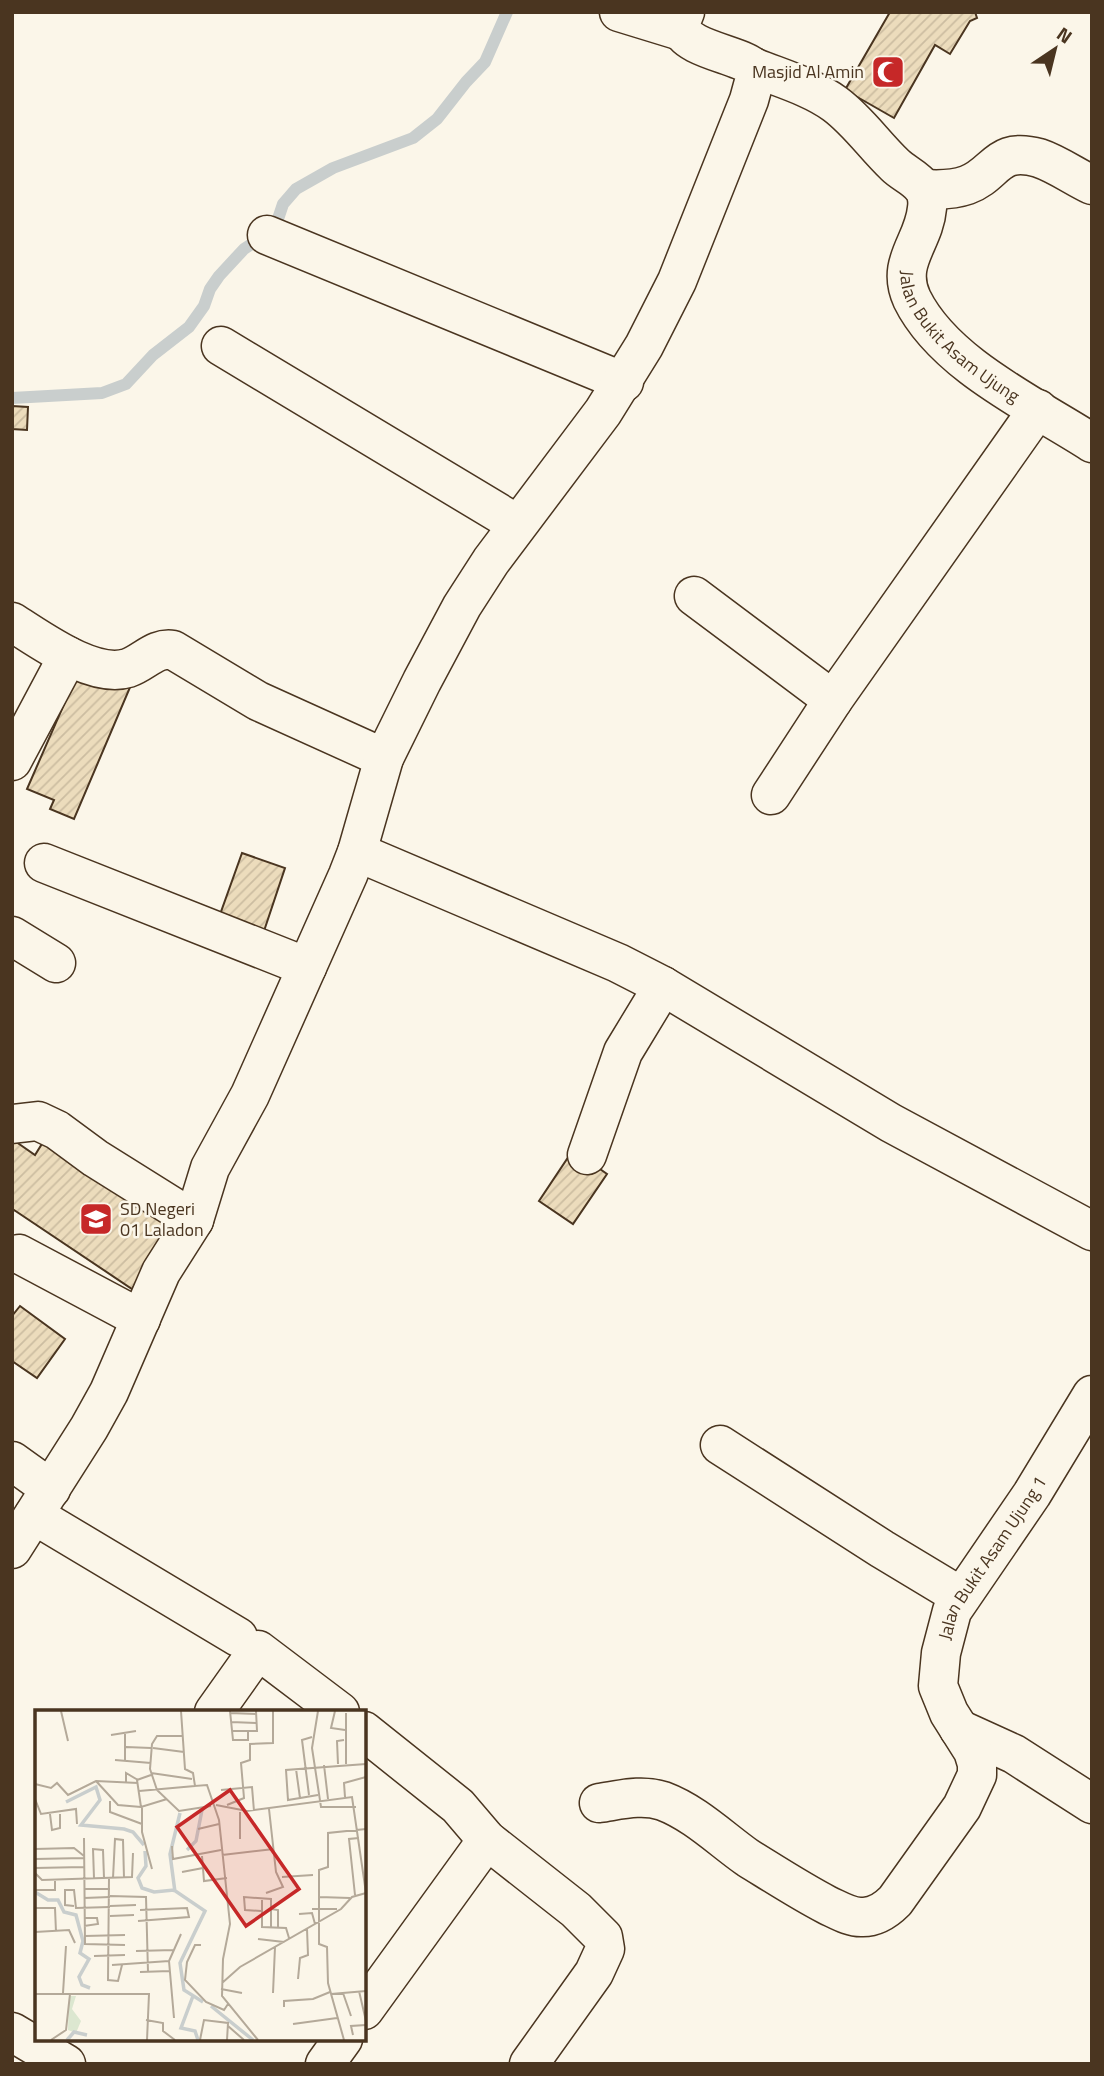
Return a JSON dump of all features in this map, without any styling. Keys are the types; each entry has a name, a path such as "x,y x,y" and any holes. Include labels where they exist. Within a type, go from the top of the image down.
{"street":[{"path":"619,12 683,22 702,46 747,62 834,103 894,164 924,189 950,190 970,184 1009,156 1040,159 1092,186"},
{"path":"12,1549 109,1392 162,1272 194,1220 210,1168 250,1095 357,852 384,758 462,606 517,524 578,447 624,382 659,317 691,246 749,100 755,78 753,67"},
{"name":"Jalan Bukit Asam Ujung","path":"924,189 927,200 925,222 908,261 906,273 913,299 937,334 960,358 1092,443"},
{"path":"267,235 624,382"},
{"path":"221,346 517,524"},
{"path":"771,795 833,700 1038,409"},
{"path":"694,596 833,700"},
{"path":"12,622 68,656 113,670 128,668 164,649 173,650 258,701 384,758"},
{"path":"12,761 68,656"},
{"path":"357,852 618,963 663,986 891,1123 1092,1231"},
{"path":"44,863 307,967"},
{"path":"12,936 56,964"},
{"path":"587,1155 623,1052 663,986"},
{"path":"12,1124 38,1121 57,1130 95,1158 194,1220"},
{"path":"19,1254 141,1319"},
{"name":"Jalan Bukit Asam Ujung 1","path":"599,1803 637,1797 662,1801 690,1815 748,1858 815,1898 859,1918 873,1916 886,1909 895,1900 972,1788 978,1765 968,1741 942,1702 938,1686 941,1653 952,1611 1031,1494 1092,1395"},
{"path":"720,1445 960,1596"},
{"path":"12,1461 42,1502 238,1637"},
{"path":"215,1710 258,1650 337,1710"},
{"path":"959,1729 1014,1754 1092,1804"},
{"path":"367,1740 458,1806 487,1840 576,1910 603,1937 604,1949 594,1973 529,2064"},
{"path":"366,2007 487,1840"},
{"path":"12,2032 66,2064"},
{"path":"325,2064 342,2041"}],"building":[{"name":"Masjid Al Amin","path":"890,12 975,12 977,18 970,21 950,54 935,45 894,118 845,90"},
{"path":"12,406 28,407 27,430 12,429"},
{"path":"82,663 131,685 74,819 50,809 54,800 27,789"},
{"path":"242,853 285,868 261,940 217,923"},
{"name":"SD Negeri 01 Laladon","path":"12,1139 35,1155 45,1139 174,1225 132,1289 14,1210 12,1212"},
{"path":"573,1150 607,1174 573,1224 539,1201"},
{"path":"20,1306 65,1339 37,1378 12,1361 12,1316"}],"waterway":[{"path":"12,398 102,393 126,384 153,355 189,327 204,306 210,289 219,276 244,249 267,234 277,222 283,204 296,189 333,168 413,138 437,119 485,62 507,12"}],"place":[{"name":"Masjid Al Amin","path":"888,72"},
{"name":"SD Negeri 01 Laladon","path":"96,1219"}]}
